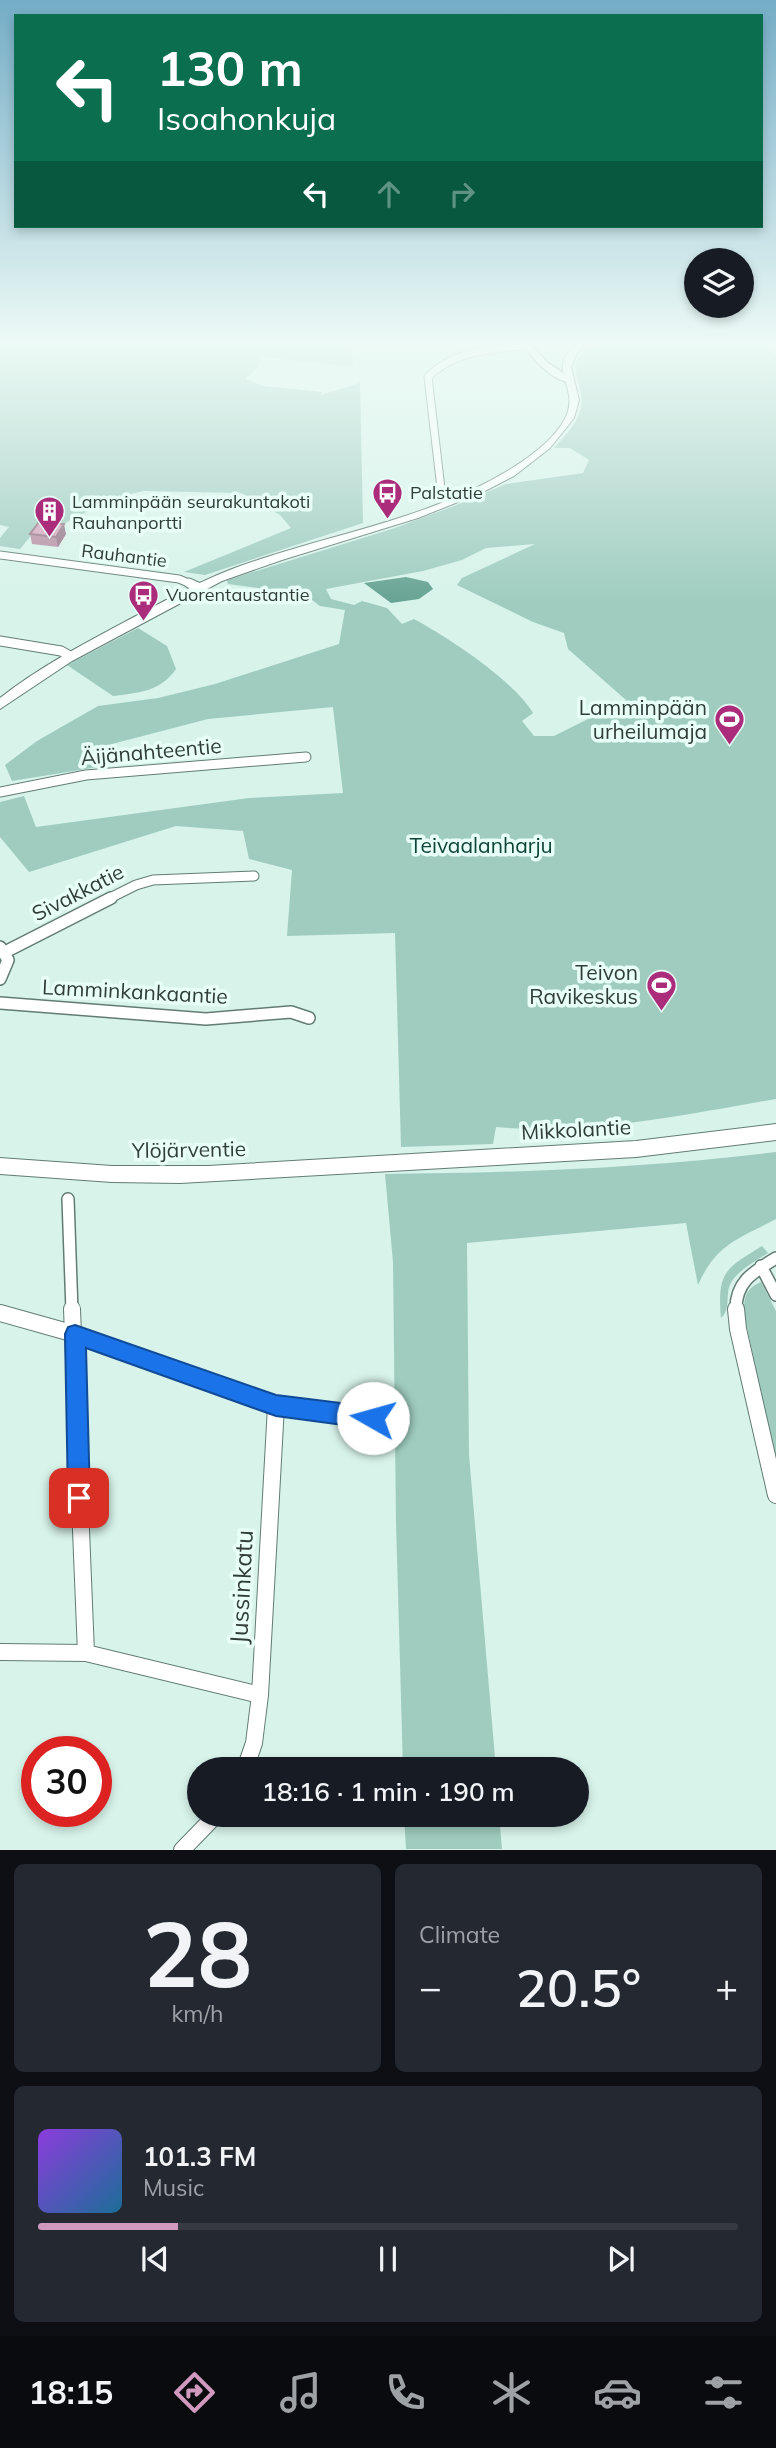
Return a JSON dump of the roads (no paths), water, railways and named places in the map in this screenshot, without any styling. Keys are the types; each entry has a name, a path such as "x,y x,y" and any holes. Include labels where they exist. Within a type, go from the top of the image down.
{"main road":[{"path":"0,705 70,656 200,588 248,567 446,502 512,473 548,443 559,430"},
{"name":"Mikkolantie","path":"378,1162 605,1153 696,1144 776,1132"},
{"name":"Ylöjärventie","path":"0,1166 176,1175 378,1162"}],"street":[{"path":"434,430 442,498 446,502"},
{"name":"Rauhantie","path":"0,555 179,579 200,588"},
{"path":"0,641 61,651 70,656"},
{"name":"Äijänahteentie","path":"0,793 86,775 306,757"},
{"name":"Sivakkatie","path":"2,949 136,885 153,880 254,876"},
{"path":"0,979 8,960 2,949"},
{"name":"Lamminkankaantie","path":"0,1003 206,1020 291,1012 309,1018"},
{"path":"68,1199 86,1653"},
{"path":"776,1258 742,1281 734,1302 776,1495"},
{"path":"761,1266 776,1295"},
{"path":"0,1313 75,1334 276,1406 373,1418"},
{"name":"Jussinkatu","path":"249,1757 254,1743 260,1695 276,1406"},
{"path":"0,1652 86,1653 260,1695"},
{"path":"182,1850 204,1827"}],"place":[{"name":"Palstatie","path":"387,520"},
{"name":"Lamminpään seurakuntakoti Rauhanportti","path":"49,539"},
{"name":"Vuorentaustantie","path":"143,622"},
{"name":"Lamminpään urheilumaja","path":"730,747"},
{"name":"Teivon Ravikeskus","path":"661,1012"}],"park label":[{"name":"Teivaalanharju","path":"481,846"}]}
